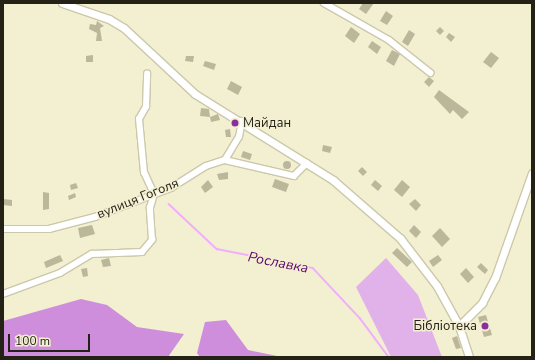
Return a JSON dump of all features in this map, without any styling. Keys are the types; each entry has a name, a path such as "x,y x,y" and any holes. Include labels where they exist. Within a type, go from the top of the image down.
{"street":[{"path":"62,3 109,19 136,39 195,94 242,121 334,180 410,248 429,273 459,326 469,357"},
{"path":"324,3 389,40 431,73"},
{"path":"3,294 60,273 92,254 121,256 142,252 152,240 150,208 154,194 144,173 139,119 146,107 147,74"},
{"path":"242,121 239,137 225,160 294,176 307,163"},
{"name":"вулиця Гоголя","path":"3,229 49,229 95,217 154,194 217,160 225,160"},
{"path":"459,326 482,303 495,278 532,173"}],"shaded area":[{"path":"386,258 418,295 442,357 391,357 356,287"},
{"path":"81,299 107,305 137,327 184,334 168,357 3,357 3,321"},
{"path":"226,320 248,350 282,357 200,357 197,353 205,322"}],"building":[{"path":"363,3 374,3 366,14 359,9"},
{"path":"386,11 393,16 387,25 380,21"},
{"path":"97,21 104,26 100,28 102,41 96,41 97,33 89,29 90,24 96,25"},
{"path":"351,27 360,34 354,43 345,36"},
{"path":"440,27 444,31 440,35 436,31"},
{"path":"409,30 415,34 408,46 402,42"},
{"path":"449,33 455,37 451,42 446,37"},
{"path":"372,41 381,47 377,54 368,47"},
{"path":"392,50 400,54 394,66 386,61"},
{"path":"491,52 499,58 491,68 483,62"},
{"path":"93,55 93,62 86,62 86,56"},
{"path":"186,56 194,56 193,62 185,61"},
{"path":"205,61 216,64 214,70 203,66"},
{"path":"429,77 434,81 429,87 424,82"},
{"path":"231,81 242,87 238,95 227,89"},
{"path":"439,90 469,112 462,119 453,110 450,114 434,97"},
{"path":"201,108 209,109 210,117 200,116"},
{"path":"218,114 220,120 211,122 210,117"},
{"path":"230,129 231,137 226,137 225,130"},
{"path":"323,145 332,147 330,153 322,151"},
{"path":"243,151 252,154 250,160 241,157"},
{"path":"285,161 289,161 291,165 289,169 285,169 283,167 283,163"},
{"path":"362,167 367,172 363,176 358,171"},
{"path":"228,172 228,179 219,180 217,174"},
{"path":"275,179 289,184 286,192 272,187"},
{"path":"208,180 213,187 205,193 201,187"},
{"path":"375,180 382,186 378,191 371,185"},
{"path":"402,180 410,187 402,197 394,190"},
{"path":"76,183 78,188 71,190 70,185"},
{"path":"43,192 49,193 49,209 43,210"},
{"path":"75,193 76,197 69,200 68,196"},
{"path":"3,199 12,200 12,206 3,205"},
{"path":"415,199 421,205 416,211 409,204"},
{"path":"92,225 95,234 80,238 78,228"},
{"path":"414,225 421,232 416,238 409,231"},
{"path":"440,228 450,239 442,247 432,236"},
{"path":"397,248 412,262 407,267 392,253"},
{"path":"60,255 63,261 46,268 44,262"},
{"path":"438,255 442,260 433,267 429,261"},
{"path":"109,258 111,266 103,267 101,260"},
{"path":"481,263 488,270 485,274 477,267"},
{"path":"87,268 88,276 83,277 81,269"},
{"path":"466,268 474,277 468,283 460,274"},
{"name":"Бібліотека","path":"486,315 492,335 484,337 478,317"},
{"path":"457,336 461,348 456,349 452,338"}],"waterway":[{"name":"Рославка","path":"169,204 217,249 313,268 360,318 389,357"}],"place":[{"name":"Майдан","path":"235,123"},
{"name":"Бібліотека","path":"485,326"}]}
